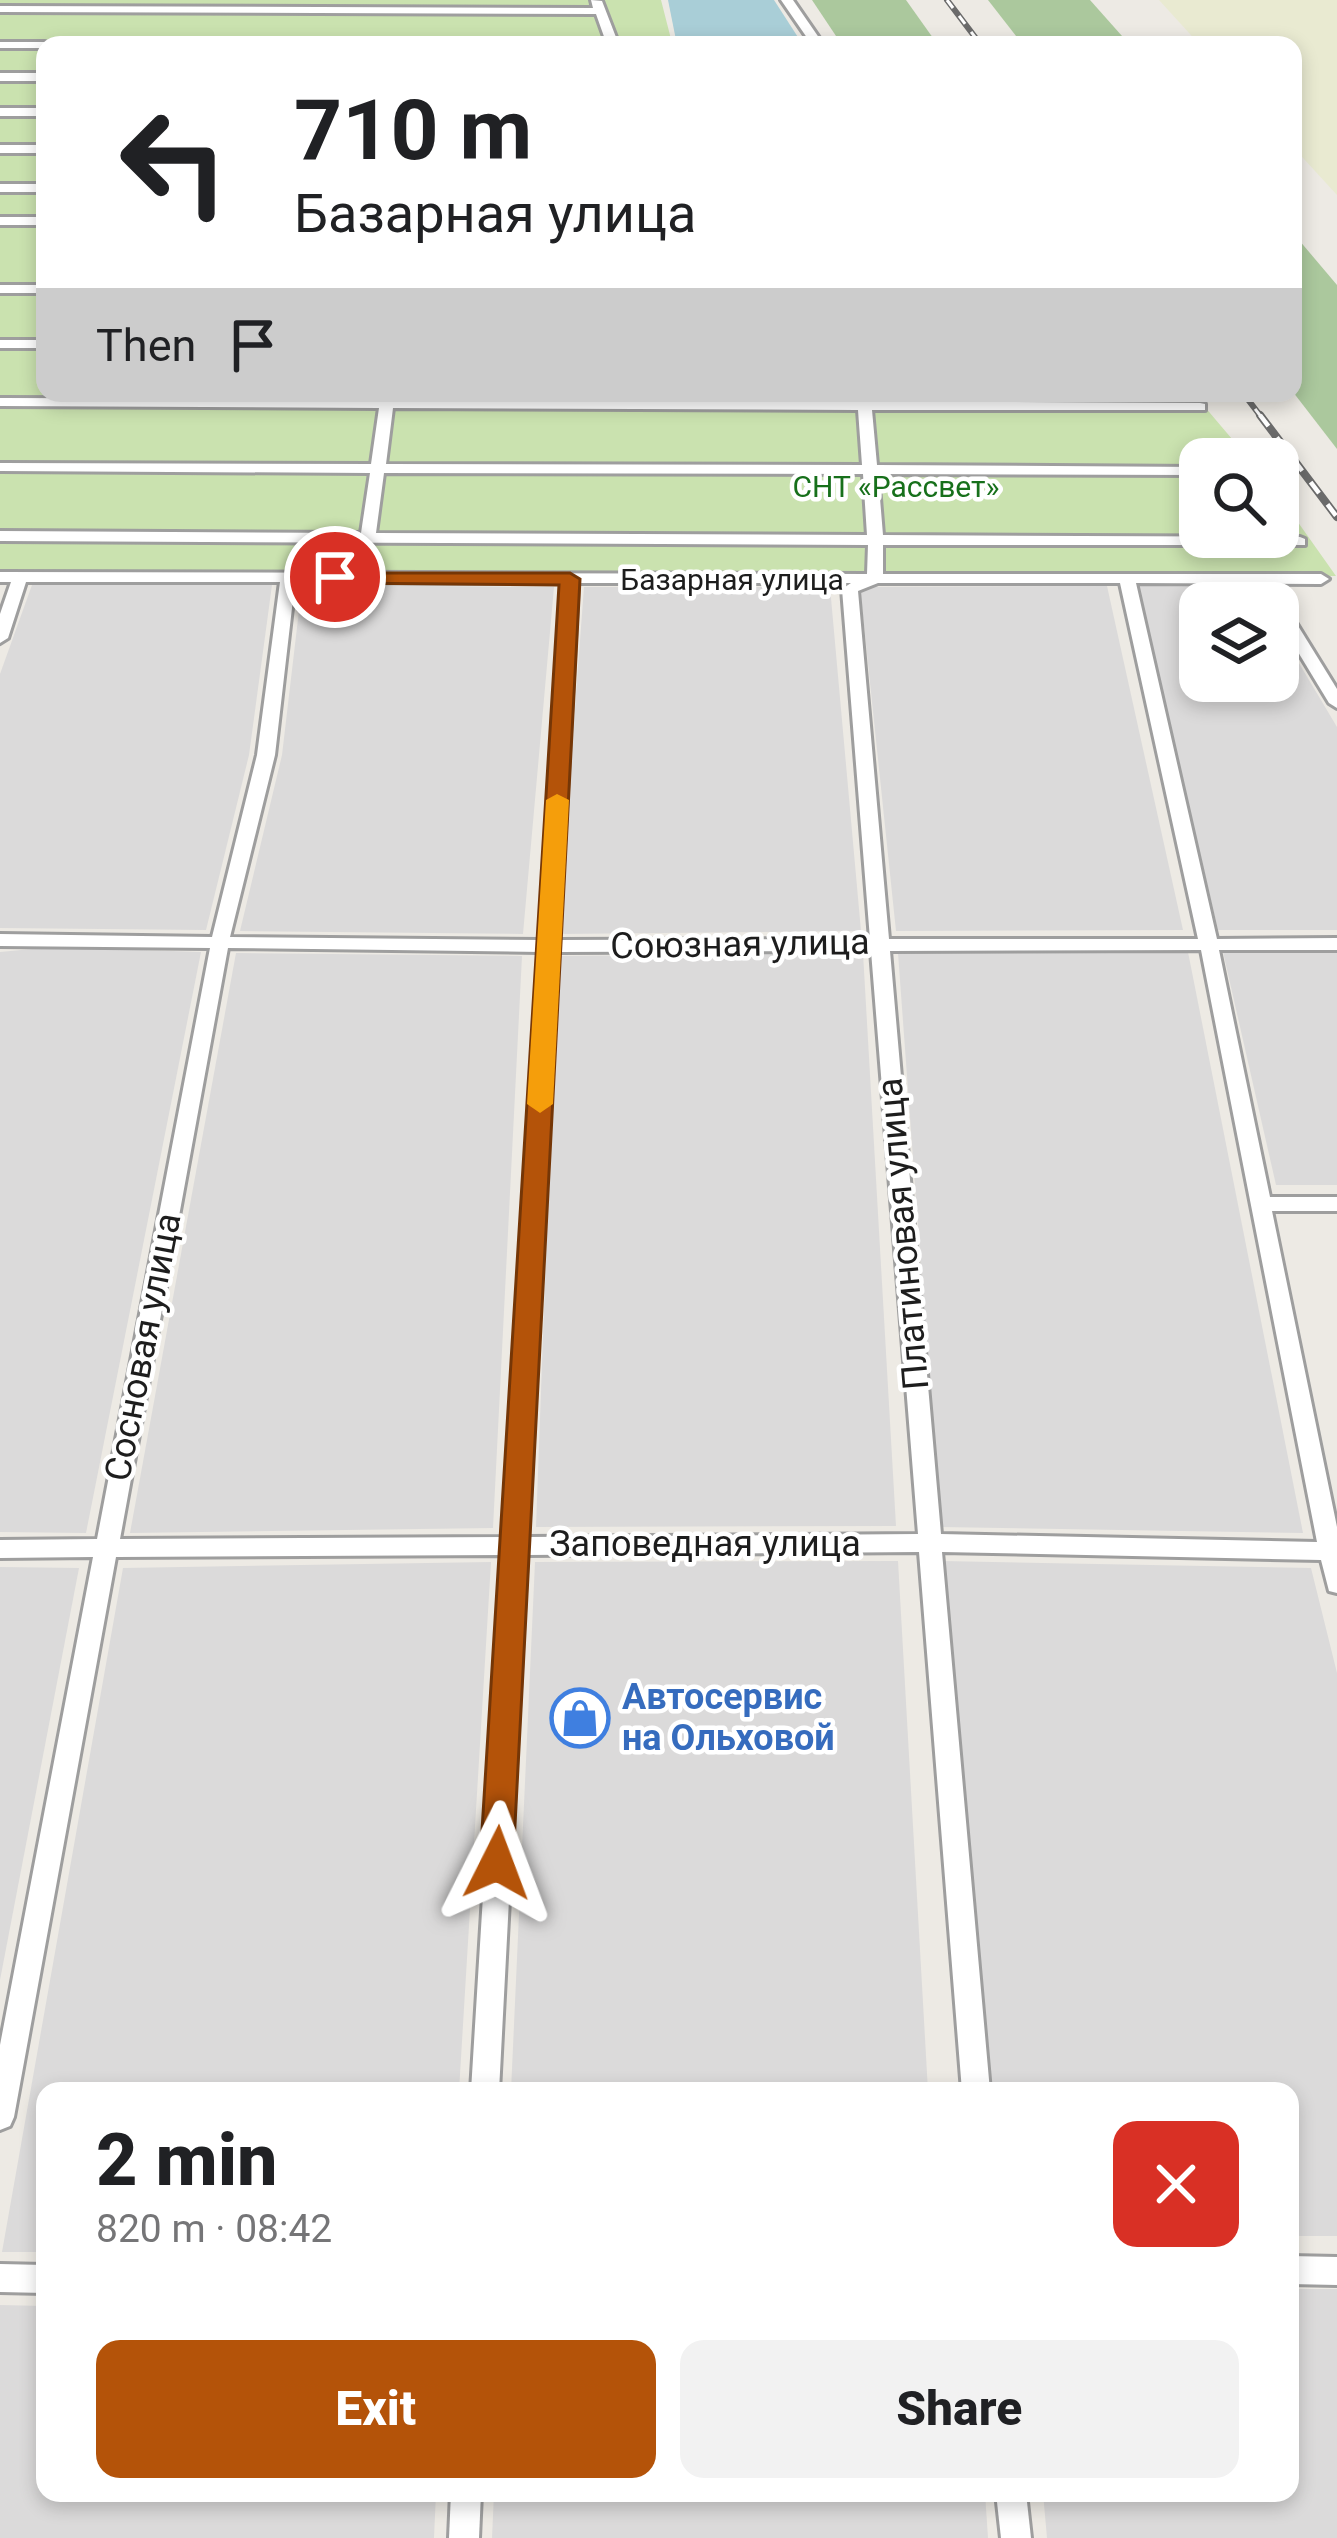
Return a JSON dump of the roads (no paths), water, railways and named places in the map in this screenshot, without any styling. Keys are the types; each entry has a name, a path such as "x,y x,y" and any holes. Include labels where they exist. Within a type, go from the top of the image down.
{"street":[{"path":"787,0 812,36"},
{"path":"0,9 598,5 610,36"},
{"path":"0,45 36,45"},
{"path":"0,77 36,77"},
{"path":"0,112 36,112"},
{"path":"0,149 36,149"},
{"path":"0,188 36,188"},
{"path":"0,221 36,221"},
{"path":"0,289 36,289"},
{"path":"0,344 36,344"},
{"path":"0,402 36,402"},
{"path":"368,537 387,402"},
{"name":"Платиновая улица","path":"864,402 877,540 874,579 850,589 975,2082"},
{"path":"990,402 1200,407"},
{"path":"0,467 1179,471"},
{"path":"0,536 1300,542"},
{"name":"Базарная улица","path":"0,577 1321,578"},
{"name":"Сосновая улица","path":"0,2117 220,941 266,755 288,577"},
{"path":"0,638 20,578"},
{"path":"485,2082 570,579"},
{"path":"1127,580 1209,946 1337,1584"},
{"path":"1299,642 1337,703"},
{"name":"Союзная улица","path":"0,940 549,946 1337,944"},
{"path":"1260,1204 1337,1204"},
{"name":"Заповедная улица","path":"0,1550 929,1543 1333,1551"},
{"path":"1299,2270 1337,2271"},
{"path":"0,2278 36,2278"},
{"path":"464,2538 466,2502"},
{"path":"1012,2502 1016,2538"}],"water":[{"path":"668,0 774,0 797,36 675,36"}],"railway":[{"path":"947,0 974,36"},
{"path":"1250,402 1262,418"},
{"path":"1260,415 1337,517"}],"place":[{"name":"Автосервис на Ольховой","path":"580,1718"}],"park label":[{"name":"СНТ «Рассвет»","path":"896,486"}]}
